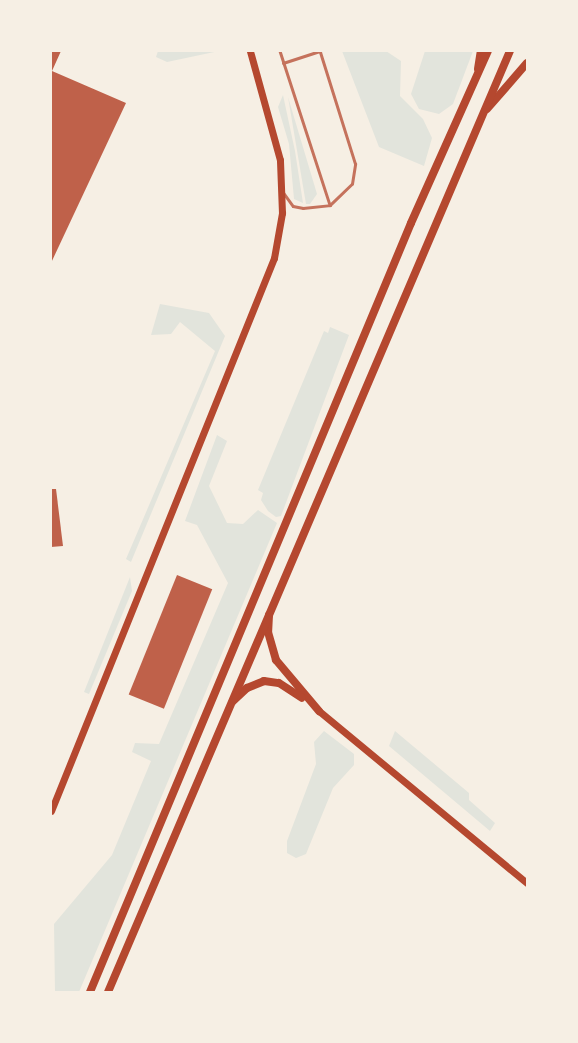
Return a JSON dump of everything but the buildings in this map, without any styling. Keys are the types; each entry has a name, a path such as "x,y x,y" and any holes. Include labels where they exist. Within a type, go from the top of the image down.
{"main road":[{"path":"51,811 260,300 280,234 282,191 278,138 250,51"},
{"path":"478,75 481,51"},
{"path":"90,992 488,51"},
{"path":"108,992 228,706 510,51"},
{"path":"483,114 527,63"},
{"path":"270,609 268,632 276,660 319,711"},
{"path":"228,706 247,688 270,681 288,687 527,883"}],"lane":[{"path":"280,51 330,205"},
{"path":"282,191 293,206 330,205 352,184 355,164 320,52 283,63"}],"shaded area":[{"path":"158,51 219,51 167,62 156,57"},
{"path":"342,51 386,51 401,61 400,96 423,119 432,138 424,166 379,147"},
{"path":"425,51 473,51 453,104 439,114 419,109 411,94"},
{"path":"283,95 295,151 303,203 294,199 289,144 278,107"},
{"path":"288,97 317,194 310,204 306,204"},
{"path":"160,304 209,313 225,336 131,562 126,559 215,351 180,322 171,334 151,335"},
{"path":"330,327 349,335 281,516 276,517 268,511 261,500 263,493 258,490 324,331 328,333"},
{"path":"217,435 227,441 209,486 227,523 243,524 258,510 277,523 79,992 55,992 54,924 112,855 151,761 132,752 135,743 159,744 228,583 197,525 185,521"},
{"path":"130,577 132,591 89,694 84,692"},
{"path":"324,731 354,754 354,765 333,788 306,854 296,858 287,853 287,841 316,764 314,742"},
{"path":"395,731 469,793 469,800 495,823 490,831 389,746"}]}
